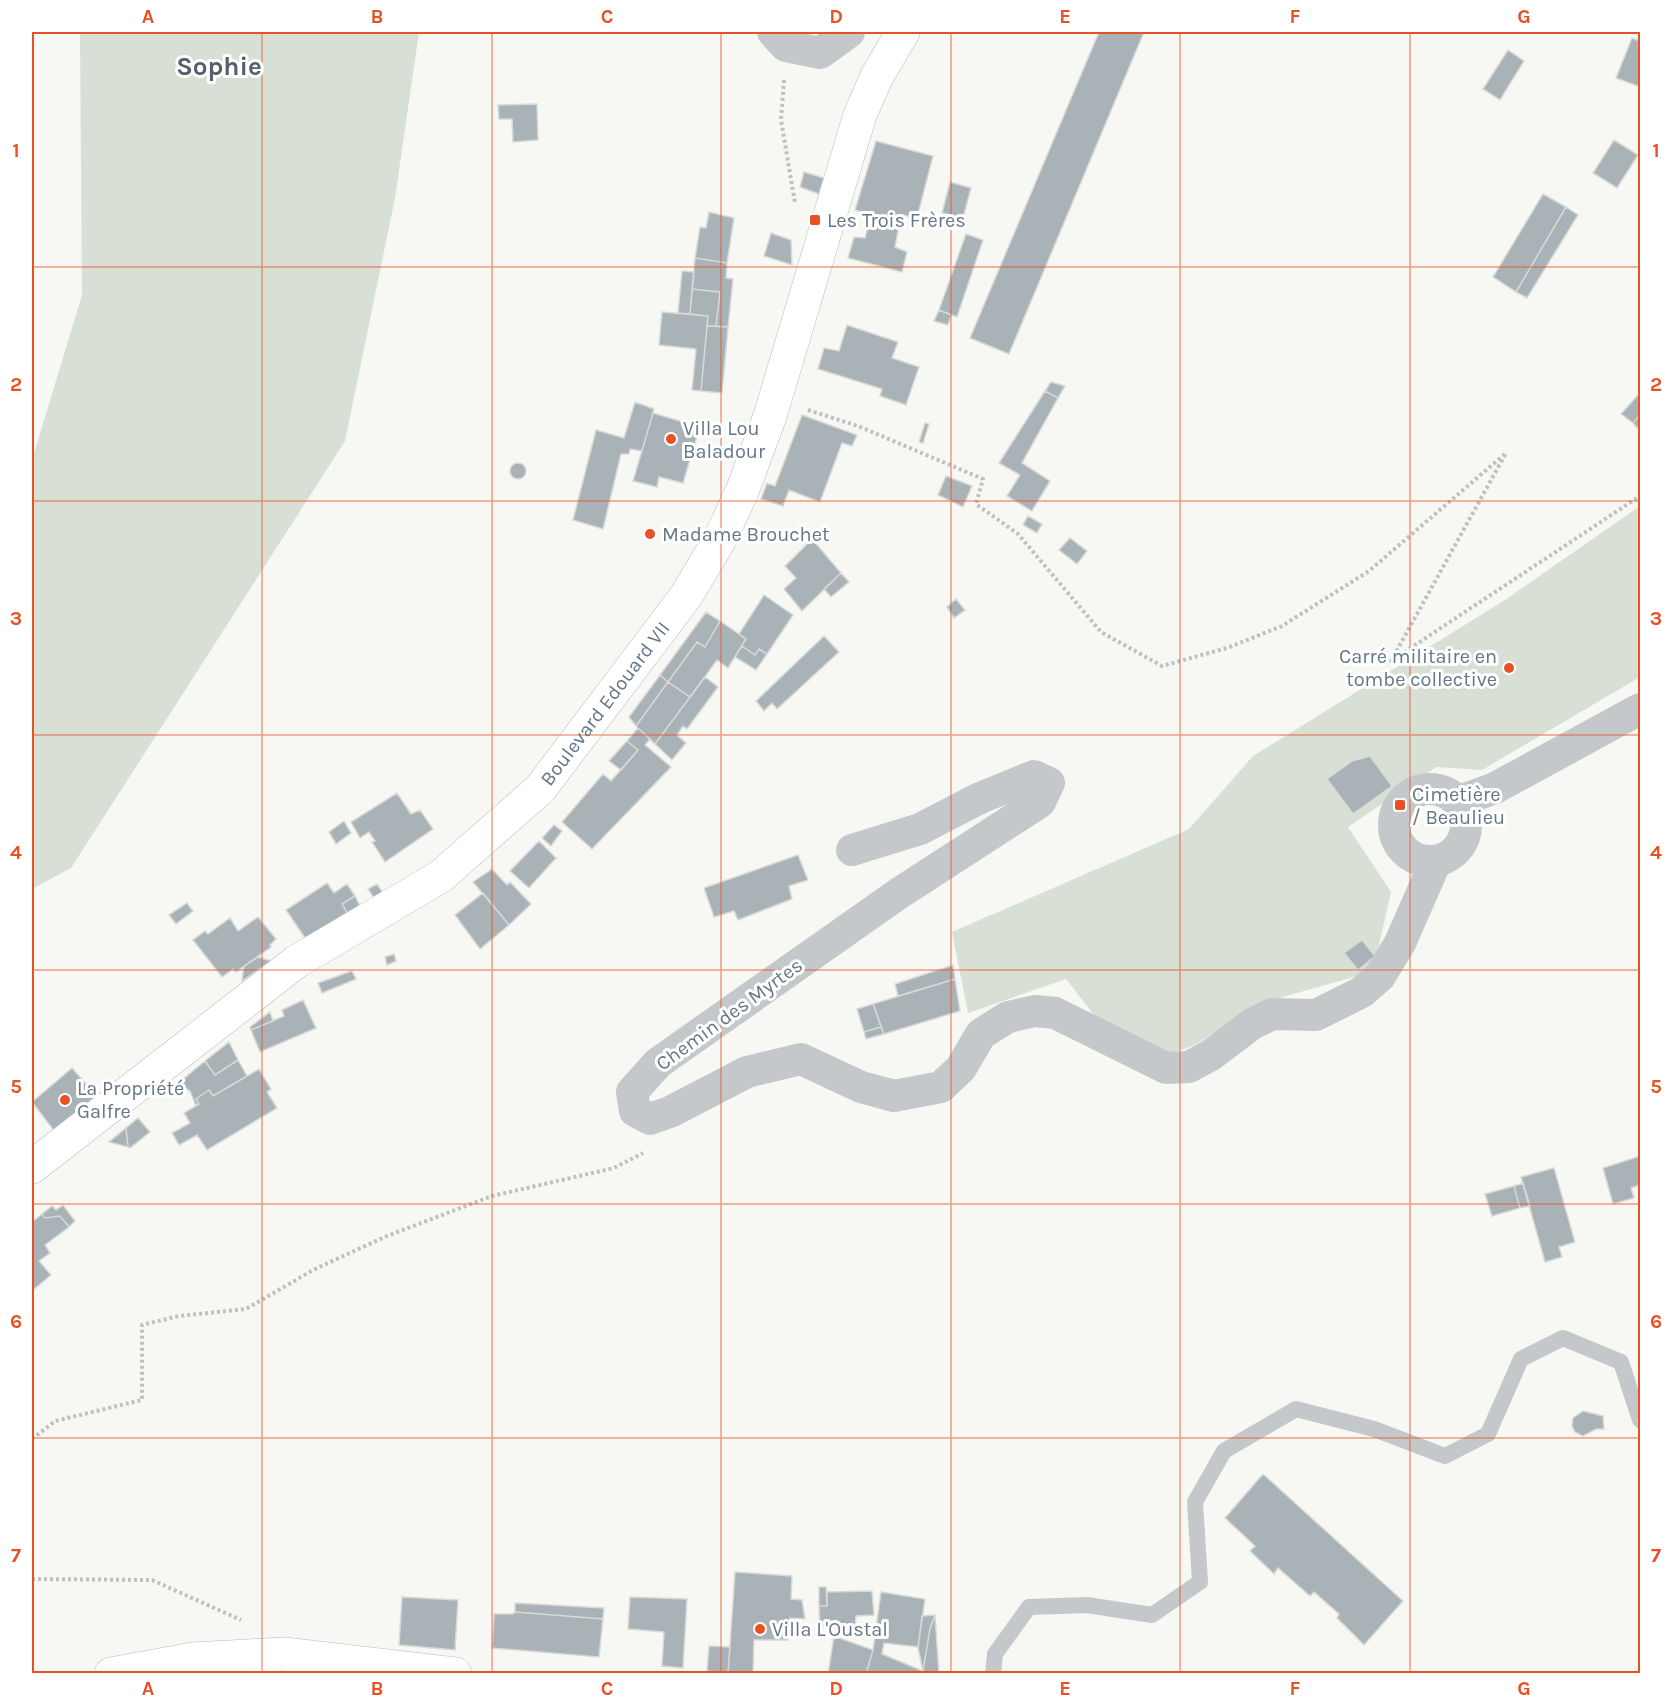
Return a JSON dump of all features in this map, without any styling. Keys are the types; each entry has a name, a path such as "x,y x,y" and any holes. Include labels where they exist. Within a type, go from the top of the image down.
{"street":[{"path":"780,38 820,53 849,32"},
{"name":"Boulevard Edouard VII","path":"32,1167 296,962 441,876 540,789 686,596 720,539 743,489 775,400 860,115 877,76 903,32"},
{"path":"1457,802 1495,788 1641,709"},
{"name":"Chemin des Myrtes","path":"852,849 920,829 980,798 1034,776 1049,783 1040,802 898,894 658,1063 632,1092 635,1111 650,1119 670,1112 747,1072 801,1059 861,1087 894,1096 941,1088 962,1068 981,1034 1008,1017 1035,1011 1055,1013 1166,1068 1189,1067 1211,1055 1252,1024 1272,1014 1316,1015 1362,993 1380,976 1400,943 1436,861"},
{"path":"1420,790 1436,790 1448,794 1457,802 1466,825 1457,849 1447,857 1436,861 1423,861 1404,851 1397,841 1394,829 1395,816 1405,801 1420,790"},
{"path":"111,1674 193,1659 284,1654 455,1674"}],"lane":[{"path":"993,1674 995,1654 1029,1607 1087,1605 1152,1615 1200,1582 1196,1502 1224,1451 1296,1409 1374,1429 1445,1456 1488,1434 1521,1359 1563,1338 1621,1362 1641,1420"}],"path":[{"path":"780,38 781,120 795,206"},
{"path":"775,400 858,426 984,479 976,504 1018,534 1101,632 1162,666 1227,648 1282,626 1369,571 1506,453 1391,661 1641,496"},
{"path":"32,1439 55,1421 142,1400 142,1325 180,1316 246,1309 313,1270 387,1236 492,1196 614,1168 645,1152"},
{"path":"32,1579 152,1580 236,1617 284,1654"}],"shaded area":[{"path":"80,32 419,32 395,198 345,441 71,868 32,889 32,460 82,295"},
{"path":"1640,506 1640,677 1482,770 1436,767 1348,827 1391,892 1376,958 1361,975 1257,1004 1197,1044 1171,1054 1094,1015 1066,979 968,1013 952,932 1189,829 1253,756 1505,600"}],"building":[{"path":"1099,32 1144,32 1009,354 970,338"},
{"path":"1632,38 1640,41 1640,87 1616,78"},
{"path":"1508,50 1524,61 1500,100 1483,89"},
{"path":"537,104 538,140 513,142 512,119 499,119 498,105"},
{"path":"1614,140 1638,155 1617,188 1593,173"},
{"path":"876,141 933,156 917,218 901,215 895,247 907,252 902,272 848,258 854,237 865,238 871,215 855,210"},
{"path":"804,172 824,178 819,194 800,187"},
{"path":"950,182 971,188 963,218 942,213"},
{"path":"1543,194 1566,207 1516,292 1493,277"},
{"path":"1566,207 1578,215 1527,298 1516,292"},
{"path":"709,212 734,218 727,263 695,258 700,227 706,228"},
{"path":"771,233 791,240 792,265 764,256"},
{"path":"966,234 983,240 957,317 939,310"},
{"path":"695,258 727,263 726,278 733,279 728,327 716,326 720,292 692,289"},
{"path":"682,271 694,272 690,314 678,313"},
{"path":"692,289 720,292 716,326 707,326 708,316 690,314"},
{"path":"939,310 951,315 948,325 934,321"},
{"path":"662,312 708,316 701,391 692,390 696,349 659,345"},
{"path":"847,325 898,342 892,358 919,367 906,405 880,396 882,389 818,369 824,348 839,351"},
{"path":"707,326 728,327 722,393 701,391"},
{"path":"1051,382 1065,386 1058,398 1045,391"},
{"path":"1045,391 1058,398 1022,463 1050,481 1032,511 1007,496 1020,475 999,463"},
{"path":"1638,395 1640,415 1633,423 1621,414"},
{"path":"635,402 654,409 642,451 630,449 629,454 621,454 603,529 573,520 596,430 624,438"},
{"name":"Villa Lou Baladour","path":"653,413 700,427 683,483 659,477 657,487 633,481"},
{"path":"802,415 857,435 852,446 842,443 820,502 789,490 783,506 761,499 767,483 775,486"},
{"path":"1640,415 1640,431 1633,423"},
{"path":"925,423 929,424 923,443 919,442"},
{"path":"518,463 524,465 526,471 524,477 518,479 512,477 510,471 512,465"},
{"path":"946,476 972,486 963,507 938,495"},
{"path":"1028,516 1042,524 1037,533 1023,525"},
{"path":"1070,538 1087,551 1077,564 1059,550"},
{"path":"812,539 841,573 802,611 784,589 796,578 785,566"},
{"path":"841,573 849,582 831,597 824,589"},
{"path":"764,595 793,615 767,654 759,649 755,655 742,646 746,639 739,634"},
{"path":"956,599 965,610 954,618 947,607"},
{"path":"706,612 720,621 705,647 697,642 668,682 660,675"},
{"path":"720,621 746,639 728,668 717,660 690,697 668,682 697,642 705,647"},
{"path":"824,636 839,652 777,709 772,703 764,711 756,701"},
{"path":"742,646 755,655 759,649 767,654 756,670 735,657"},
{"path":"660,675 668,682 636,726 629,717"},
{"path":"705,677 718,687 687,729 683,726 677,735 686,743 672,760 655,744"},
{"path":"668,682 690,697 655,744 636,726"},
{"path":"638,728 650,739 645,745 671,767 592,849 562,822 603,774 611,781 638,750 627,741"},
{"path":"627,741 638,750 621,770 609,761"},
{"path":"1370,756 1392,786 1353,814 1327,779 1352,761"},
{"path":"397,793 411,814 420,810 433,829 385,862 372,842 375,841 369,832 360,838 351,822"},
{"path":"344,821 351,833 336,844 329,832"},
{"path":"554,825 562,831 551,846 542,838"},
{"path":"539,841 556,858 529,888 510,871"},
{"path":"798,855 808,880 789,886 792,899 738,920 734,911 714,917 704,888"},
{"path":"492,869 507,885 510,882 531,904 509,925 473,882"},
{"path":"327,883 334,893 347,884 355,896 342,904 348,914 305,938 286,910"},
{"path":"377,884 383,893 374,898 368,889"},
{"path":"483,893 509,925 480,949 455,915"},
{"path":"355,896 360,906 348,914 342,904"},
{"path":"187,903 193,911 176,924 169,915"},
{"path":"258,917 276,939 270,945 271,947 236,972 233,969 222,977 193,940 205,931 208,934 230,918 238,931"},
{"path":"1362,940 1375,956 1358,970 1344,953"},
{"path":"394,954 396,961 387,965 385,957"},
{"path":"258,957 271,961 242,981 244,966"},
{"path":"953,965 955,979 898,996 895,984"},
{"path":"352,971 356,979 322,993 318,983"},
{"path":"955,979 960,1011 884,1034 873,1004"},
{"path":"303,1000 316,1028 260,1052 251,1030 284,1016 282,1010"},
{"path":"873,1004 881,1027 864,1032 857,1009"},
{"path":"270,1012 273,1021 251,1030 250,1027"},
{"path":"881,1027 884,1034 866,1039 864,1032"},
{"path":"229,1042 238,1060 215,1075 205,1061"},
{"path":"238,1060 247,1076 213,1096 209,1090 196,1099 199,1104 196,1106 190,1091 177,1084 205,1061 215,1075"},
{"name":"La Propriété Galfre","path":"72,1068 98,1098 55,1132 32,1102"},
{"path":"259,1069 271,1089 267,1092 277,1108 207,1150 197,1135 179,1145 172,1133 190,1123 184,1113 199,1104 196,1099 209,1090 213,1096"},
{"path":"138,1118 150,1132 130,1148 126,1128"},
{"path":"126,1128 128,1147 109,1142"},
{"path":"1640,1156 1640,1185 1631,1188 1634,1198 1613,1204 1603,1168"},
{"path":"1554,1168 1575,1242 1559,1247 1562,1257 1545,1262 1521,1177"},
{"path":"1523,1183 1530,1206 1520,1208 1514,1186"},
{"path":"1514,1186 1520,1208 1492,1216 1485,1194"},
{"path":"63,1205 75,1221 69,1227 60,1216 45,1218 42,1214 52,1206 56,1210"},
{"path":"42,1214 45,1218 60,1216 69,1227 45,1245 50,1253 39,1261 51,1275 32,1291 32,1222"},
{"path":"1583,1411 1603,1416 1604,1429 1596,1429 1583,1436 1575,1432 1572,1426 1573,1418"},
{"path":"1263,1474 1403,1601 1364,1645 1337,1618 1339,1614 1314,1592 1310,1596 1278,1568 1274,1574 1250,1551 1255,1546 1225,1518"},
{"name":"Villa L'Oustal","path":"735,1572 792,1576 791,1599 802,1600 805,1619 790,1618 788,1640 754,1640 753,1674 728,1674"},
{"path":"819,1587 826,1587 827,1606 819,1606"},
{"path":"872,1591 874,1615 856,1616 855,1627 820,1628 819,1606 827,1606 827,1592"},
{"path":"881,1592 925,1599 918,1647 884,1643 882,1654 923,1671 923,1674 866,1674 873,1650"},
{"path":"402,1597 458,1600 455,1650 399,1645"},
{"path":"630,1597 687,1599 683,1668 662,1666 664,1632 628,1629"},
{"path":"515,1603 604,1608 603,1619 515,1612"},
{"path":"515,1612 603,1619 599,1657 492,1648 494,1614 513,1614"},
{"path":"935,1615 930,1629 923,1671 918,1648 922,1616"},
{"path":"935,1615 939,1674 928,1674 923,1671 930,1629"},
{"path":"834,1636 873,1650 866,1674 828,1674"},
{"path":"709,1646 730,1647 728,1674 707,1671"}],"place":[{"name":"Les Trois Frères","path":"815,220"},
{"name":"Villa Lou Baladour","path":"671,439"},
{"name":"Madame Brouchet","path":"650,534"},
{"name":"Carré militaire en tombe collective","path":"1509,668"},
{"name":"Cimetière / Beaulieu","path":"1400,805"},
{"name":"La Propriété Galfre","path":"65,1100"},
{"name":"Villa L'Oustal","path":"760,1629"}],"district":[{"name":"Sophie","path":"219,66"}]}
